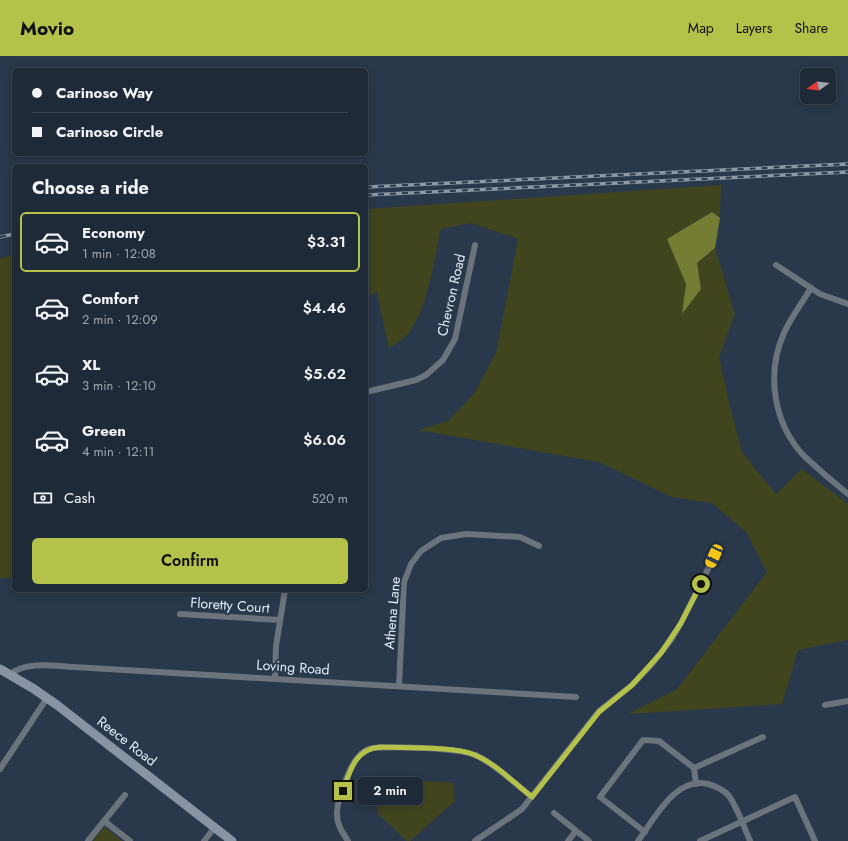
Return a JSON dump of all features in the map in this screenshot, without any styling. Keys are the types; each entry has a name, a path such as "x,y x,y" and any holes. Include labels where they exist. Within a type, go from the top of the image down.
{"main road":[{"name":"Reece Road","path":"0,669 47,698 232,841"}],"street":[{"name":"Chevron Road","path":"368,392 416,380 435,368 446,355 455,339 475,245"},
{"path":"776,265 832,300 848,304"},
{"path":"811,288 788,324 779,344 774,376 776,402 785,427 797,447 848,494"},
{"name":"Athena Lane","path":"399,686 404,582 411,564 421,551 441,538 466,534 520,537 539,546"},
{"path":"475,841 512,817 532,797 599,712 632,685 661,653 681,623 714,556"},
{"path":"274,678 285,592"},
{"name":"Floretty Court","path":"180,614 280,620"},
{"name":"Loving Road","path":"10,674 17,669 32,665 274,678 576,697"},
{"path":"0,768 47,698"},
{"path":"825,705 848,701"},
{"path":"694,768 763,737"},
{"path":"645,832 600,797 644,740 659,741 694,768 696,784"},
{"path":"348,841 341,830 337,816 339,801 354,763 363,752 373,748 452,751 474,755 485,761 532,797"},
{"path":"638,841 676,792 689,785 696,784 713,785 727,795 750,841"},
{"path":"88,841 125,795"},
{"path":"700,841 796,797 815,841"},
{"path":"554,813 589,841"},
{"path":"104,821 130,841"},
{"path":"204,841 215,827"},
{"path":"568,841 576,831"}],"shaded area":[{"path":"721,185 720,218 711,212 667,239 686,284 683,313 701,289 697,263 715,248 735,314 719,357 742,452 776,494 802,469 848,504 848,640 798,650 782,704 628,714 677,689 767,572 747,533 712,503 672,497 599,462 418,430 448,421 473,395 496,353 518,239 471,223 441,229 430,283 416,322 409,333 389,349 377,292 368,296 368,209"},
{"path":"712,212 720,218 715,248 697,263 701,289 682,314 686,284 667,239"},
{"path":"12,255 12,578 0,578 0,258"},
{"path":"387,778 453,783 455,801 410,841 407,841 377,813"},
{"path":"104,827 122,841 93,841"}],"railway":[{"path":"368,187 848,164"},
{"path":"368,195 848,172"},
{"path":"0,237 12,234"}],"route":[{"path":"343,791 350,770 358,757 369,749 380,747 464,752 474,755 485,761 532,797 599,712 608,703 632,685 661,653 681,623 701,584"}]}
